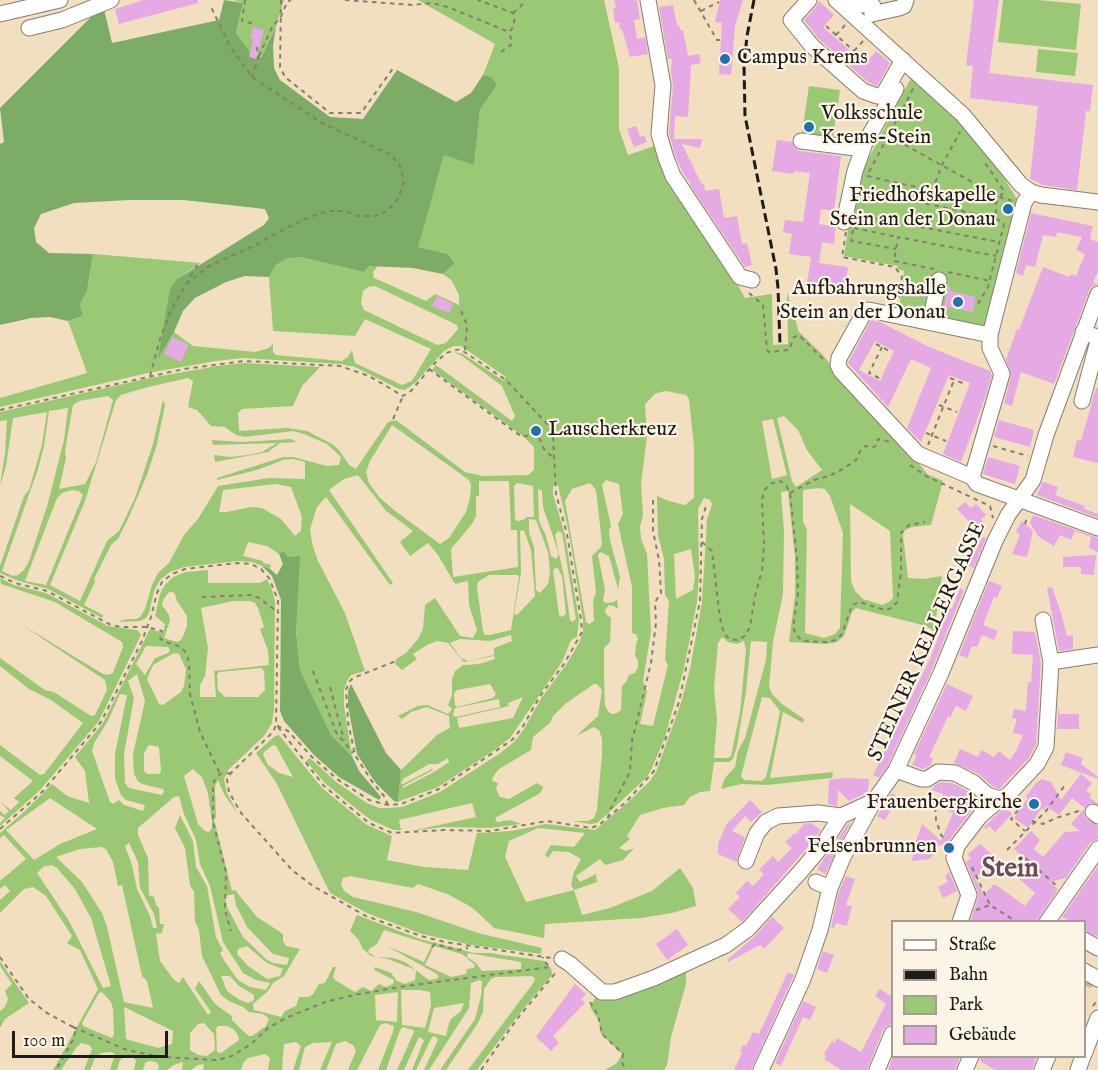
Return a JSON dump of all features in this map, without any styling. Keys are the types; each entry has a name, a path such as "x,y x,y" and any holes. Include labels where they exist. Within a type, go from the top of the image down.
{"street":[{"path":"0,14 60,0"},
{"path":"29,28 62,20 111,0"},
{"path":"648,0 663,85 659,134 666,158 673,176 746,279"},
{"path":"809,0 791,20 812,46 863,92 877,96 883,95 906,63"},
{"path":"836,0 867,35 906,63 963,115 1015,179 1031,192 1098,202"},
{"path":"851,0 856,4 873,7 899,8 904,6 906,0"},
{"path":"867,35 873,7"},
{"path":"851,225 855,171 863,149 906,63"},
{"path":"801,141 863,149"},
{"path":"972,477 1002,374 990,348 990,335 1024,203 1031,192"},
{"path":"930,322 941,274"},
{"name":"STEINER KELLERGASSE","path":"761,1070 803,979 820,930 823,885 843,857 874,801 896,770 941,672 994,541 1008,515 1024,504 1046,435 1098,294"},
{"path":"990,335 869,310 864,313 839,358 838,364 841,371 918,454 972,477 977,484 1024,504 1098,528"},
{"path":"1082,401 1098,341 1094,336 1083,332"},
{"path":"960,920 969,894 954,858 957,846 980,816 1008,795 1037,764 1046,747 1051,662 1043,620"},
{"path":"1051,662 1098,655"},
{"path":"896,770 921,779 927,779 938,772 955,773 965,777 987,795 1000,800"},
{"path":"980,816 981,790"},
{"path":"746,861 757,832 766,822 778,816 818,813 841,816 874,801"},
{"path":"562,959 602,992 615,992 654,978 733,942 748,929 801,871 822,846 841,816"},
{"path":"1050,920 1098,849"},
{"path":"1086,1050 1098,1018"},
{"path":"877,1070 891,1036"}],"path":[{"path":"281,0 280,67 285,77 330,113 361,113 394,67"},
{"path":"252,77 273,24 280,19 287,2 291,0"},
{"path":"345,0 413,5 432,3 509,32"},
{"path":"478,0 513,13"},
{"path":"513,13 522,5 523,0"},
{"path":"694,0 717,40 720,40"},
{"path":"245,1 242,21 255,24"},
{"path":"701,11 719,2"},
{"path":"186,284 209,266 258,244 284,229 328,211 346,211 357,216 375,216 387,211 399,198 404,181 400,166 391,155 321,123 252,77 231,48 210,5"},
{"path":"501,52 512,42 509,32 515,18 513,13"},
{"path":"836,35 846,23"},
{"path":"826,26 865,61"},
{"path":"854,51 867,35"},
{"path":"256,45 259,56"},
{"path":"864,182 915,87"},
{"path":"932,191 942,165 960,132 966,139"},
{"path":"889,136 999,197 1017,202"},
{"path":"979,155 1004,191 996,203 996,218"},
{"path":"867,176 996,203"},
{"path":"860,198 862,190 996,218 1004,224 990,281 978,304"},
{"path":"858,206 856,214 999,242"},
{"path":"851,225 898,237 996,256"},
{"path":"851,225 851,241 896,249"},
{"path":"851,225 847,227 842,257 895,267 902,277 897,315"},
{"path":"898,237 894,261 941,274 990,281"},
{"path":"150,376 171,310 198,264"},
{"path":"746,279 747,291 763,305 767,350"},
{"path":"461,311 467,325 465,351"},
{"path":"876,344 891,352"},
{"path":"879,378 869,373 882,347"},
{"path":"276,725 288,731 337,779 369,800 388,805 401,804 439,789 512,740 564,664 582,632 567,534 556,494 553,435 548,425 506,380 460,349 446,352 411,391 403,396 393,419"},
{"path":"0,410 150,376 206,365 244,361 319,364 354,370 403,396"},
{"path":"429,369 522,437 538,435 544,449 555,457"},
{"path":"950,378 965,384"},
{"path":"924,456 954,380"},
{"path":"939,405 957,412"},
{"path":"926,433 946,441"},
{"path":"790,493 814,480 843,469 856,460 865,446 872,448 877,445 878,439 892,443"},
{"path":"982,443 1033,457"},
{"path":"702,542 712,551 724,634 730,639 737,640 745,636 750,627 762,570 764,491 770,484 780,481 786,485 790,493 797,559 798,594 793,627 796,635 803,641 811,643 836,640 842,634 852,605 859,602 885,610 892,608 897,602 901,572 901,533 909,525 925,522"},
{"path":"964,493 990,506"},
{"path":"608,818 630,772 632,741 651,663 656,623 655,602 662,593 653,531 653,500"},
{"path":"276,725 324,786 369,822 392,833 443,830 490,831 547,821 591,828 599,825 654,771 679,702 700,602 702,519 707,504"},
{"path":"1024,504 1025,524"},
{"path":"0,830 43,791 101,722 147,627 162,582 172,574 185,569 237,563 251,564 261,569 269,578 278,600 276,725 273,732 227,779 229,792 241,813 292,870 348,907 376,920 421,936 471,947 562,959 556,974 517,1019 481,1070"},
{"path":"0,576 15,583 47,591 108,624 120,627 147,627 162,631 160,638 181,647 189,662 190,694 200,732 220,774"},
{"path":"202,597 252,596 260,598 279,613"},
{"path":"355,755 346,706 346,690 349,682 358,675 396,661"},
{"path":"313,671 336,732 355,755 362,769 384,796 388,805"},
{"path":"330,687 338,724 345,743"},
{"path":"231,773 220,774 214,780 213,785 213,822 226,872 225,910 231,931"},
{"path":"927,779 941,835 943,839 957,846"},
{"path":"1007,850 1050,807 1065,785"},
{"path":"1035,822 1043,824 1090,807 1095,814"},
{"path":"1018,810 1011,819 1025,831"},
{"path":"1025,858 1067,895"},
{"path":"970,863 990,905 1015,920"},
{"path":"432,947 435,944 458,950 471,947"},
{"path":"0,957 8,972 38,1008 73,1027 127,1050 161,1057 218,1060 232,1056 261,1036 268,1028 286,1018 325,1002 354,994 399,987 550,967 543,957"},
{"path":"590,1002 598,1015 602,1034 623,1054 622,1062 625,1070"},
{"path":"56,1070 74,1038 73,1027"}],"green space":[{"path":"224,0 243,3 236,33 251,53 261,58 276,27 273,45 274,68 280,80 330,117 363,119 397,70 456,102 471,93 483,75 492,77 497,85 480,110 474,165 444,155 418,247 448,254 455,263 443,274 413,268 369,266 364,272 300,257 285,259 275,266 269,277 245,276 226,282 195,298 183,311 158,359 170,289 177,279 264,225 269,218 265,209 184,200 74,203 41,214 34,228 36,242 49,253 93,254 87,291 80,304 83,316 68,321 50,317 31,318 0,325 0,144 4,142 0,108 94,14 104,9 112,43 219,20"},
{"path":"233,0 284,0 276,27 261,58 251,53 236,33 243,3"},
{"path":"418,0 604,0 619,68 619,129 628,155 657,145 745,298 772,294 773,345 788,344 787,292 799,332 823,355 927,474 943,481 931,525 912,527 905,530 903,535 908,578 924,579 942,576 934,631 926,626 856,608 852,612 844,636 837,642 826,644 789,642 795,595 795,558 788,491 781,492 784,531 783,594 773,642 769,687 772,694 782,704 804,719 803,723 783,712 770,778 833,772 832,778 767,785 741,784 721,789 725,778 735,767 766,660 767,642 751,641 737,746 733,759 729,762 714,762 710,791 700,792 690,797 684,805 640,815 627,836 630,839 619,848 626,851 634,848 623,860 605,865 600,859 576,876 580,882 596,874 597,882 574,890 582,915 610,908 652,891 680,868 693,888 696,906 641,918 545,924 544,938 494,928 466,904 447,894 418,884 413,888 350,876 343,878 341,884 344,891 353,897 416,912 478,933 542,948 541,954 472,945 422,934 367,913 330,893 277,784 256,753 279,735 322,788 367,825 392,836 387,860 424,867 468,870 477,833 511,831 546,824 595,830 650,781 656,772 681,703 690,669 702,602 707,520 712,504 710,500 704,498 698,509 697,602 684,668 665,737 646,778 597,823 590,824 573,821 588,821 594,818 597,810 602,739 599,730 594,727 576,736 598,716 602,690 597,684 565,704 553,716 550,723 533,737 531,750 499,769 493,777 492,781 498,783 496,789 500,797 509,799 537,783 543,787 537,795 495,818 497,822 510,820 521,824 490,828 443,827 411,831 476,817 472,803 399,820 401,830 394,830 371,820 359,811 326,784 306,761 310,758 336,782 367,803 379,808 402,807 440,792 514,742 542,697 566,665 583,632 569,533 558,485 553,486 553,494 565,535 579,620 577,637 571,640 562,662 510,738 438,787 398,802 401,770 437,735 450,728 449,716 427,707 411,712 402,719 398,716 418,706 427,705 448,714 452,709 448,705 452,695 452,679 455,671 463,665 479,664 495,659 494,656 464,662 448,643 437,641 413,654 417,659 402,670 395,664 396,659 406,653 418,639 423,629 425,605 435,598 460,636 473,638 477,630 469,605 468,581 455,584 428,543 410,556 400,542 413,531 386,511 358,475 344,479 329,490 393,583 390,585 326,497 317,507 310,529 318,561 345,613 365,671 351,675 344,690 344,706 352,756 331,735 300,670 289,557 283,551 279,554 267,546 248,542 243,556 263,561 271,565 270,569 252,562 238,561 184,567 170,572 160,580 154,591 146,618 140,621 117,622 140,617 158,573 169,563 184,535 198,519 218,486 269,478 305,479 305,462 293,459 283,460 257,470 217,480 217,478 283,457 293,457 327,466 339,465 341,457 327,444 293,431 245,437 236,435 225,427 211,426 197,410 188,407 193,381 188,378 121,395 116,400 85,501 50,585 80,601 107,541 119,531 135,498 153,444 163,400 165,405 157,444 147,475 118,539 111,545 94,579 95,582 84,605 103,615 102,618 48,589 0,573 0,566 24,496 29,490 42,445 47,412 13,418 6,466 0,486 7,420 0,421 0,412 150,378 244,363 320,367 302,386 293,406 242,409 238,413 239,431 286,428 307,431 332,444 349,465 356,469 388,422 396,420 465,472 483,476 528,475 534,470 534,447 524,437 432,370 436,365 512,421 515,416 502,386 454,352 463,354 504,381 506,377 461,346 453,346 444,351 415,383 405,390 355,367 340,364 243,358 148,373 0,407 0,398 87,373 68,321 83,316 80,304 87,291 93,254 201,263 177,279 159,357 174,332 193,346 255,352 269,348 273,344 273,352 276,355 342,361 352,350 355,363 402,385 412,381 431,349 365,319 355,336 273,331 269,277 275,266 285,259 300,257 364,272 369,266 378,266 373,272 374,278 426,301 435,294 459,305 459,295 452,281 443,274 455,263 448,254 417,247 444,155 474,164 480,110 497,85 492,77 483,75 495,44","holes":["375,286 457,325 458,329 446,343 437,345 364,310 361,303 363,291","666,391 686,395 689,399 694,446 694,498 685,505 657,496 658,535 664,559 665,595 669,601 665,660 668,665 653,726 640,724 647,692 643,681 651,632 647,554 641,539 640,527 643,515 641,483 647,436 645,404 656,393","108,396 113,400 96,462 85,484 59,489 66,458 65,451 73,405 79,401","68,408 64,440 48,503 29,561 18,575 13,576 2,571 38,469 49,411","784,416 798,430 807,450 822,470 796,487 792,481 777,418","773,419 787,475 772,479 762,421","392,425 469,480 471,485 466,512 449,538 440,544 379,497 369,483 366,472 370,461","606,480 619,484 623,514 618,524 632,587 632,633 636,634 638,639 635,656 638,660 638,667 622,686 621,710 611,714 605,705 604,678 604,648 610,642 611,618 605,610 609,605 618,609 617,599 614,602 605,603 603,600 605,589 598,555 600,552 609,556 618,589 620,577 610,540 611,526 602,485","479,481 509,481 511,530 517,530 518,567 453,577 451,549 476,516","517,483 533,486 534,517 527,517 523,520 515,519 514,486","590,483 596,490 602,543 592,556 596,592 593,601 594,621 589,624 586,622 565,501 572,489","276,484 291,487 302,517 301,531 295,536 281,519 262,508 251,507 219,512 223,490","819,488 825,489 830,496 843,533 840,628 835,634 824,638 805,633 807,530 803,521 803,490","538,489 542,491 543,507 559,554 556,559 551,556 539,521","72,490 79,491 83,495 46,585 25,581 57,498 62,493","850,504 890,531 893,598 882,605 863,599 855,591 851,581","529,519 536,520 548,552 550,572 548,584 540,593 536,590 534,547 529,533","524,530 531,550 535,596 517,615 514,614 521,572 520,531","558,531 562,533 576,619 572,622 555,535","691,549 695,577 693,590 676,599 674,554","557,567 562,576 566,614 562,617 559,615 553,570","489,575 517,575 519,577 511,630 485,635 478,582","511,635 512,641 494,648 494,655 468,661 461,658 450,643 460,639 490,641","722,637 728,642 737,644 744,641 746,650 740,712 731,756 714,758 717,720 714,688 718,643","490,684 496,694 493,698 457,707 454,694 457,690","523,697 513,718 459,728 457,718 509,706 508,703","762,697 770,698 780,711 766,777 762,781 744,780 741,776","499,699 500,707 456,717 453,715 455,708","273,745 276,746 293,777 279,773 268,765 263,755","448,758 449,762 434,772 403,788 433,770 401,783 403,779 429,764 438,764","538,828 585,833 574,847 551,845 545,855 548,858 553,851 569,852 581,859 574,872 571,885 574,890 526,902 505,857 509,841"]},
{"path":"1003,0 1081,4 1076,50 998,42"},
{"path":"1038,49 1078,53 1075,76 1036,72"},
{"path":"912,76 958,119 999,170 1017,199 985,327 899,309 904,271 898,269 898,266 844,256 856,182"},
{"path":"809,86 840,90 833,137 802,133"},
{"path":"291,439 297,442 280,443 268,452 215,462 214,455 230,457 248,455 262,452 277,443 213,445 212,440 242,442"},
{"path":"283,551 289,557 300,556 296,630 300,670 331,735 352,756 359,771 381,797 379,800 339,777 314,755 284,721 280,711 281,600 272,576 262,566 277,575 283,564 279,554"},
{"path":"208,570 208,583 260,583 267,579 275,602 272,723 264,736 228,770 224,779 227,793 238,814 224,794 218,780 215,786 216,818 214,819 232,891 235,890 257,917 283,934 286,946 300,949 284,976 273,983 268,991 253,1004 254,1010 281,1017 285,1011 296,1006 299,997 309,997 319,984 325,983 333,967 336,967 333,977 335,980 355,992 363,987 371,991 379,984 386,987 393,984 394,980 374,970 375,967 391,973 397,981 405,984 415,980 416,970 429,980 439,977 387,946 424,962 432,945 384,930 377,944 368,952 376,957 371,956 350,931 357,915 420,939 474,953 544,961 551,968 552,975 477,1070 468,1070 534,982 535,978 532,976 491,979 484,989 483,1012 478,1023 446,1070 440,1070 475,1019 481,996 482,982 480,980 471,983 469,1008 429,1070 424,1070 438,1040 435,1036 432,1037 416,1070 412,1070 424,1040 419,1037 404,1070 397,1070 414,1032 403,1027 386,1070 378,1070 394,1026 385,1023 380,1025 357,1070 348,1070 356,1051 353,1045 345,1041 336,1044 326,1070 320,1070 332,1042 313,1043 305,1047 299,1070 293,1070 301,1046 296,1042 284,1044 282,1070 268,1070 270,1058 265,1054 248,1058 241,1070 203,1070 204,1064 191,1070 182,1070 183,1062 167,1070 158,1070 159,1066 156,1062 149,1061 145,1063 143,1070 134,1070 136,1060 125,1056 120,1060 117,1070 110,1070 115,1054 111,1052 101,1053 95,1058 90,1070 84,1070 92,1049 89,1045 81,1043 61,1070 53,1070 98,989 80,950 67,943 72,936 46,896 33,887 24,889 0,913 0,900 10,891 5,885 0,889 0,881 26,859 4,835 0,838 0,833 52,784 67,796 89,803 85,771 75,757 103,723 150,629 163,633 165,624 155,616 160,594 173,577 186,572","holes":["169,592 173,592 187,616 184,634 177,642 164,638 170,621 162,605","233,601 255,603 264,627 260,629 268,651 269,665 214,671 216,697 200,697 200,685 205,676 208,648 201,608","146,646 168,647 170,650 155,658 145,675 136,664","174,653 179,654 186,669 184,686 181,692 163,705 159,704 147,679 153,665","261,668 264,671 265,690 258,697 225,697 218,690 217,675 219,672","137,674 145,701 133,754 134,774 142,784 163,789 162,795 129,788 125,783 124,754 134,698 128,681","120,694 127,695 115,754 115,779 121,795 126,800 145,805 143,811 124,805 119,800 113,804 110,802 92,751","149,745 159,747 161,771 159,774 147,774 144,771 144,753","193,769 202,777 208,793 212,828 209,832 198,824 184,776","179,796 184,814 196,840 200,864 210,886 223,942 243,973 256,980 270,983 266,990 250,987 238,980 220,953 223,950 216,937 207,886 196,867 193,841 180,815 175,828 185,848 190,885 194,892 195,921 199,930 202,956 221,995 249,1012 263,1014 269,1019 266,1026 252,1036 241,1029 232,1020 232,1016 215,1004 199,981 195,989 211,1012 208,1015 183,977 179,983 174,980 160,961 156,934 162,933 164,924 160,924 159,908 154,897 149,895 148,858 138,835 138,828 174,797","50,798 97,829 60,844 34,860 6,830","129,843 138,862 140,888 154,914 157,928 153,928 137,889 125,846","101,847 106,849 113,862 118,886 122,885 142,976 147,981 153,1008 124,1002 102,913 82,882 56,857 80,849","52,865 57,868 75,889 91,918 111,986 103,988 69,921 37,873 43,867","234,894 236,905 247,927 273,954 289,958 287,965 267,960 243,937 227,907 225,896","247,946 267,963 283,969 280,976 267,979 248,966 237,954 238,949","434,946 462,954 475,965 474,968 467,969 466,974 451,977 425,965","468,953 521,962 521,969 482,971 467,957","221,976 230,976 239,986 254,995 254,1000 248,1003 238,999 227,991","401,990 430,992 431,1006 425,1028 402,1025","102,992 111,1002 113,1009 114,1035 112,1038 83,1026 82,1023 99,993","398,992 397,1022 376,1020 375,995","464,1003 461,1011 449,1023 446,1036 428,1032 434,1008","124,1007 173,1031 172,1044 158,1048 126,1039","204,1023 214,1034 215,1050 207,1056 198,1055 190,1050 190,1033 198,1024","218,1026 227,1026 233,1029 239,1040 221,1053 217,1052 216,1029"]},
{"path":"0,578 14,585 46,593 108,626 137,630 141,635 99,721 40,790 0,826 5,818 0,815 0,811 5,815 9,811 0,802 11,810 19,802 14,798 33,781 0,756 0,745 40,775 44,774 83,723 51,700 29,689 0,666 0,658 45,690 54,692 91,716 95,715 107,690 105,680 19,623 103,674 113,673 123,647 122,642 55,602 1,584"},
{"path":"351,684 386,753 401,770 398,802 394,801 375,782 357,754 348,706 348,691"},
{"path":"377,957 393,958 405,962 415,970"},
{"path":"0,961 29,1003 5,1019 0,1028 0,1011 5,1007 8,999 5,991 12,984 0,966"},
{"path":"686,970 686,984 664,1070 605,1070 617,1063 622,1054 601,1034 599,1021 590,1007 595,998 591,993"}],"building":[{"path":"143,0 198,0 198,3 119,24 115,9"},
{"path":"614,0 637,0 640,19 634,20 637,39 645,37 648,54 630,57 619,22 615,23"},
{"path":"720,0 743,0 735,26 731,75 719,74 722,23 715,22"},
{"path":"974,0 999,0 989,73 1093,85 1090,111 1086,111 1077,190 1043,185 1030,179 1038,106 970,98 973,66 966,65"},
{"path":"819,1 834,15 823,27 865,64 876,51 890,63 877,86 868,82 819,39 804,20"},
{"path":"673,5 677,25 680,30 683,30 688,56 699,54 701,63 691,65 688,117 675,116 674,139 702,139 700,148 682,144 702,185 704,184 705,191 719,189 724,218 737,216 742,244 747,243 752,265 745,267 690,185 690,180 688,181 682,171 675,155 669,133 673,86 672,59 668,59 659,7"},
{"path":"253,27 264,30 256,59 249,57"},
{"path":"636,126 640,137 644,135 647,142 634,147 627,129"},
{"path":"777,140 792,142 800,151 841,156 834,211 821,209 819,224 836,227 834,244 822,242 819,263 848,267 844,295 806,290 811,257 789,254 792,234 783,232 785,220 803,222 810,173 794,171 793,174 772,171"},
{"path":"1031,213 1093,226 1090,239 1098,242 1098,271 1093,283 1098,284 1092,286 1089,291 1054,384 1021,372 1012,406 1004,403 1011,376 1006,360 1043,267 1069,277 1071,274 1076,276 1085,254 1076,250 1082,237 1057,232 1056,237 1043,235 1035,267 1026,265 1023,276 1016,273"},
{"name":"Aufbahrungshalle Stein an der Donau","path":"948,287 951,288 950,291 976,297 973,312 948,307 947,311 943,310"},
{"path":"437,296 453,304 449,313 432,306"},
{"path":"871,320 880,322 929,347 990,371 992,375 984,401 961,462 943,454 970,383 949,375 921,442 907,428 931,368 911,359 888,407 848,363","holes":["875,341 894,351 880,381 859,370"]},
{"path":"172,337 189,345 181,362 164,354"},
{"path":"1096,388 1098,388 1098,463 1073,457 1077,440 1081,441"},
{"path":"999,420 1034,430 1030,447 994,437"},
{"path":"988,457 1020,466 1015,484 983,474"},
{"path":"1043,482 1058,487 1055,495 1085,506 1084,509 1098,514 1098,518 1037,495"},
{"path":"965,502 971,508 976,504 986,515 975,528 957,509"},
{"path":"1033,515 1098,538 1098,552 1089,548 1091,537 1075,531 1071,540 1060,535 1054,546 1038,536 1030,523"},
{"path":"1022,521 1033,531 1027,557 1012,554 1020,535 1016,531"},
{"path":"982,537 986,538 974,568 966,565 971,551 975,553"},
{"path":"1096,555 1094,575 1081,574 1081,567 1063,567 1063,557"},
{"path":"989,581 1002,586 997,598 994,597 983,625 998,631 994,640 982,635 977,647 972,646 967,658 959,655"},
{"path":"1052,587 1067,636 1073,635 1073,649 1059,651 1047,588"},
{"path":"960,588 964,590 932,669 888,765 879,778 873,775 930,659 941,630 938,629 946,607 952,609"},
{"path":"1013,631 1035,632 1041,663 1036,744 1029,758 999,789 979,774 954,763 960,749 978,757 981,750 994,757 999,751 1010,760 1016,751 1023,735 1013,733 1017,719 1012,718 1014,709 1026,711 1033,655 1012,654"},
{"path":"947,684 973,696 966,711 956,706 950,718 948,716 929,757 933,759 931,765 923,769 912,765 917,755 914,754"},
{"path":"1059,699 1059,714 1079,714 1079,729 1057,729"},
{"path":"1066,752 1083,758 1081,764 1098,779 1061,765"},
{"path":"1081,774 1092,783 1086,791 1091,794 1089,797 1098,804 1090,803 1085,808 1072,798 1059,815 1046,806 1044,810 1042,808 1028,828 1014,818 1037,782 1042,779 1051,782 1061,800"},
{"path":"869,779 868,792 849,801 838,790 837,806 828,804 828,780"},
{"path":"941,782 952,783 968,791 977,799 973,809 949,840 946,848 940,844 930,859 912,861 922,824 941,841 953,813 937,805 943,794 932,790"},
{"path":"892,793 898,797 885,820 877,816"},
{"path":"750,800 762,812 751,822 745,816 732,831 745,837 736,862 718,854 718,844 726,825"},
{"path":"1005,807 1012,814 995,832 989,826 986,829 984,827"},
{"path":"1084,809 1086,819 1098,826 1098,839 1090,843 1066,878 1049,882 1058,889 1038,920 971,919 978,892 966,862 971,859 968,854 980,844 996,858 975,878 984,895 993,885 996,885 1025,906 1035,893 1016,876 1028,863 1014,849 1031,831 1040,840 1034,849 1043,857 1065,832 1080,831 1071,824"},
{"path":"851,822 825,874 817,869"},
{"path":"811,823 821,830 742,922 728,909 740,897 736,893 747,881 753,886 764,874 759,870 773,856 778,862 792,848 785,842 804,824"},
{"path":"1098,866 1098,937 1086,931 1086,920 1068,920 1062,917"},
{"path":"949,872 957,891 943,898 938,887 948,882 945,876"},
{"path":"846,876 855,879 846,905 852,906 847,926 836,923 834,928 831,927 839,891"},
{"path":"772,917 784,928 764,949 760,945 728,962 727,960 755,936"},
{"path":"677,929 688,945 667,960 656,944"},
{"path":"823,951 834,955 827,973 817,969"},
{"path":"788,972 794,975 751,1070 734,1070 743,1045 746,1046 753,1032 759,1034"},
{"path":"575,984 586,994 581,999 585,1003 553,1036 559,1043 551,1051 536,1037"},
{"path":"880,989 891,996 891,1024 883,1030 867,1070 841,1070 824,1059 827,1056 824,1054 832,1041 835,1043 837,1038 861,1052 886,1004 875,996"},
{"path":"803,1001 816,1007 810,1020 803,1017 781,1066 775,1063"},
{"path":"892,1058 959,1058 955,1070 888,1070"},
{"path":"981,1058 1036,1058 1032,1070 995,1070 980,1061"}],"railway":[{"path":"754,0 744,65 745,116 776,269 780,344"}],"place":[{"name":"Campus Krems","path":"725,59"},
{"name":"Volksschule Krems-Stein","path":"809,127"},
{"name":"Friedhofskapelle Stein an der Donau","path":"1008,209"},
{"name":"Aufbahrungshalle Stein an der Donau","path":"958,302"},
{"name":"Lauscherkreuz","path":"536,431"},
{"name":"Frauenbergkirche","path":"1034,804"},
{"name":"Felsenbrunnen","path":"949,848"}],"district":[{"name":"Stein","path":"1010,870"}]}
